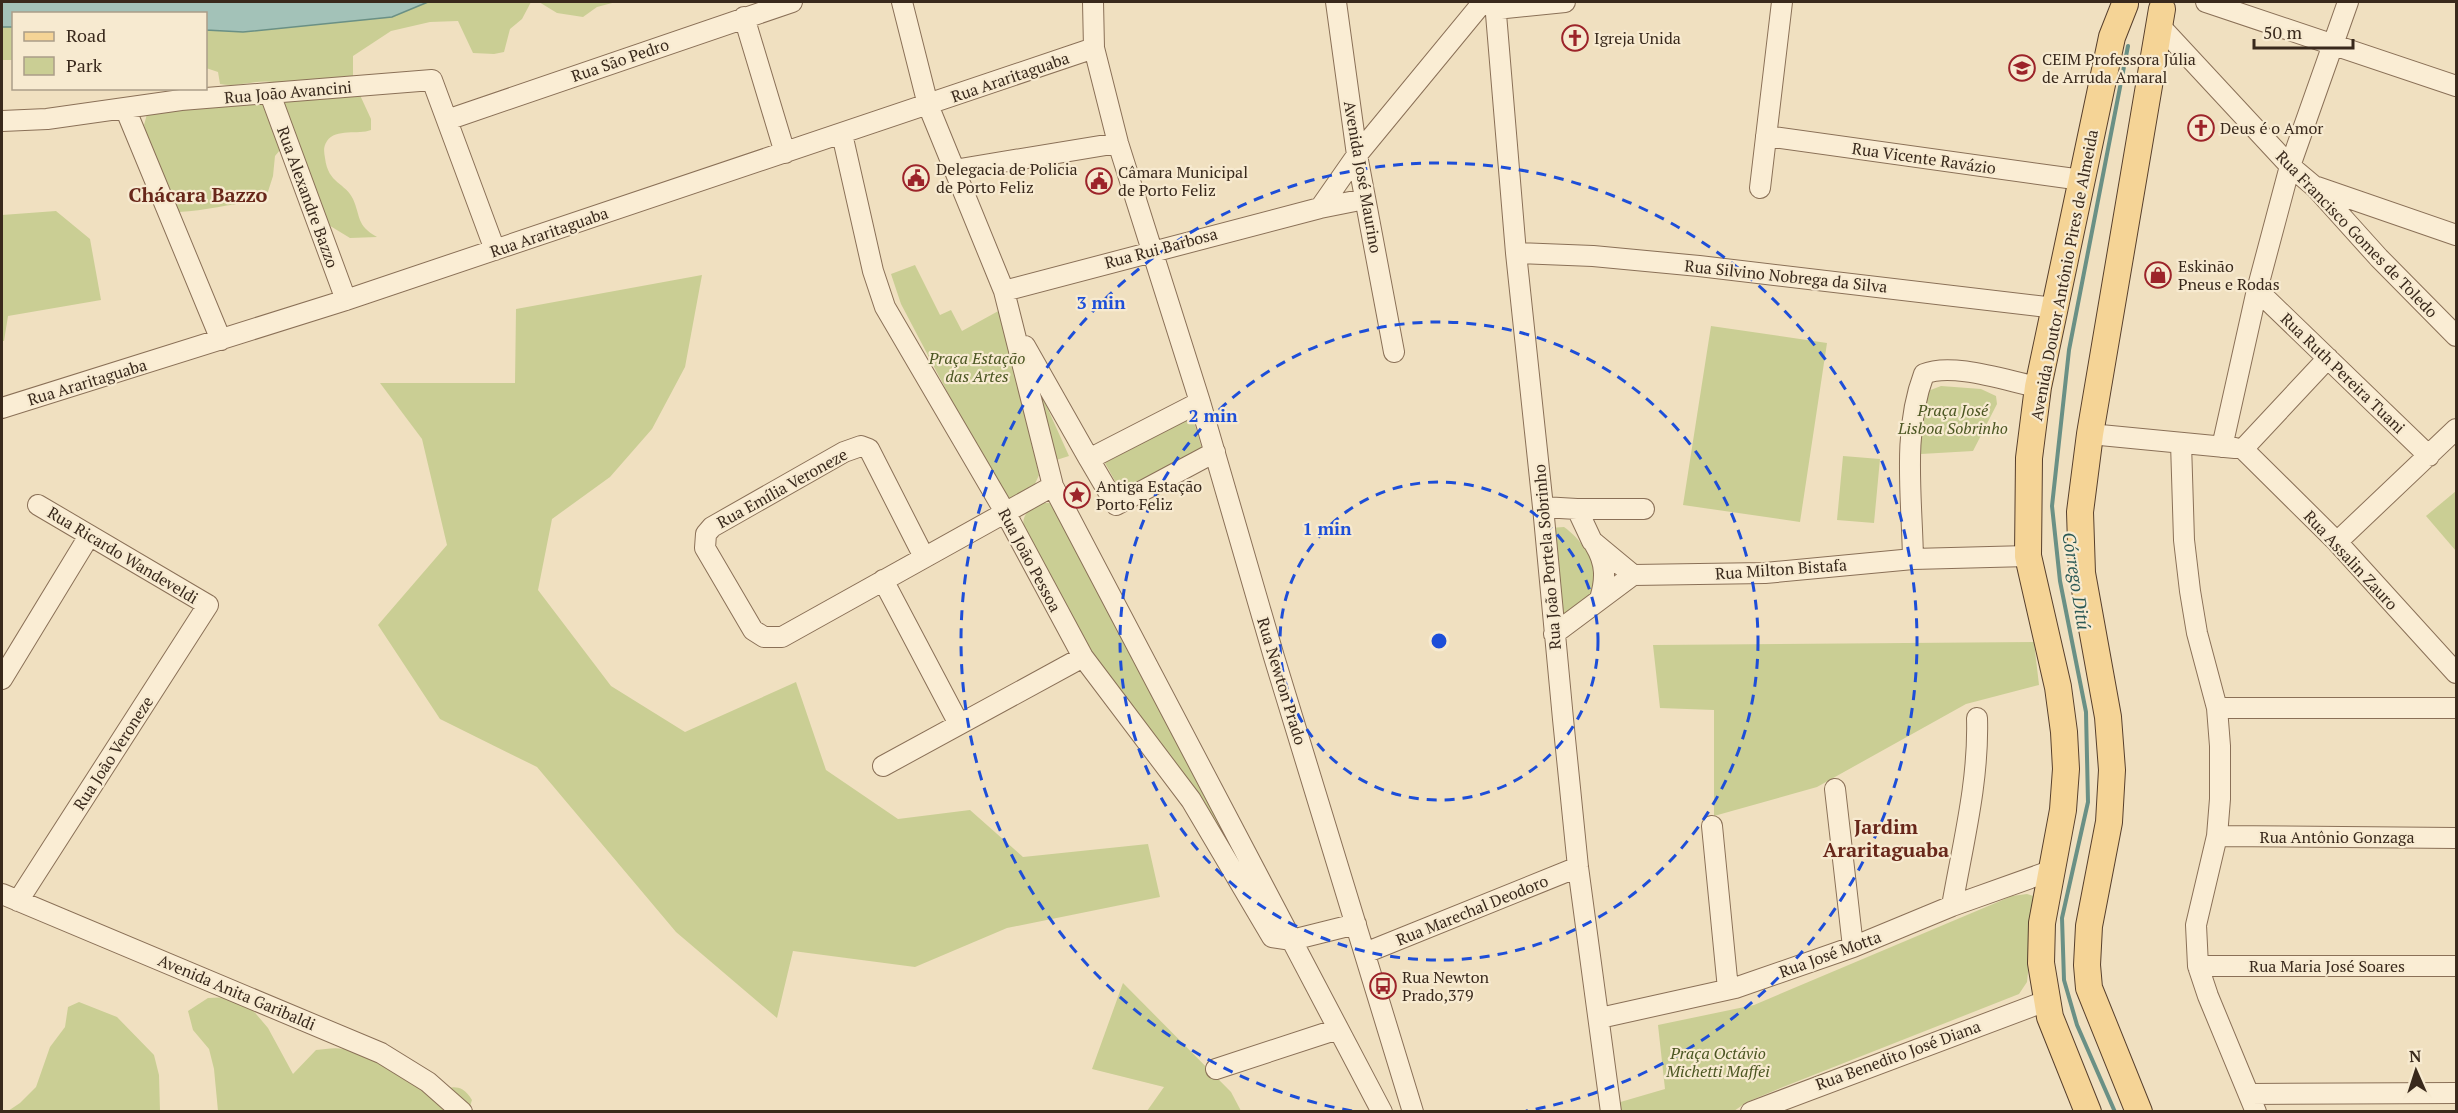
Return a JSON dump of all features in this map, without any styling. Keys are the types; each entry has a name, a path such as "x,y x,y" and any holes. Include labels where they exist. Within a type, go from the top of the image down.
{"main road":[{"path":"2123,2 2130,13 2142,19 2155,17 2162,12"},
{"name":"Avenida Doutor Antônio Pires de Almeida","path":"2088,1112 2050,1017 2041,963 2042,923 2063,810 2066,769 2058,687 2028,556 2029,458 2038,387 2112,37 2123,2"},
{"path":"2139,1112 2090,988 2087,965 2089,926 2109,822 2112,770 2108,717 2082,573 2080,512 2090,434 2162,12"}],"street":[{"name":"Rua São Pedro","path":"447,120 792,2"},
{"path":"902,2 928,105 1004,291 1053,486 1380,1109 1410,1103"},
{"name":"Rua Newton Prado","path":"1094,2 1094,48 1118,143 1200,402 1274,657 1410,1103"},
{"name":"Avenida José Maurino","path":"1336,2 1357,155 1394,352"},
{"path":"1320,208 1357,155 1491,4 1565,2"},
{"path":"1760,188 1782,2"},
{"path":"2206,2 2332,42 2457,86"},
{"path":"2222,447 2257,290 2290,166 2348,2"},
{"name":"Rua João Portela Sobrinho","path":"1491,4 1578,867 1611,1112"},
{"name":"Rua Francisco Gomes de Toledo","path":"2162,12 2290,166 2314,187 2379,258 2457,336"},
{"path":"744,17 785,153"},
{"name":"Rua Araritaguaba","path":"2,408 346,300 1094,48"},
{"name":"Rua João Avancini","path":"2,121 46,119 180,100 432,80 447,120"},
{"name":"Rua Alexandre Bazzo","path":"270,94 346,300"},
{"path":"125,108 221,340"},
{"path":"447,120 495,250"},
{"name":"Rua João Pessoa","path":"842,134 873,271 885,307 1005,512 1083,657 1191,800 1272,937 1292,940"},
{"name":"Rua Vicente Ravázio","path":"1766,136 2082,180"},
{"path":"954,170 1118,143"},
{"path":"2314,187 2457,235"},
{"name":"Rua Rui Barbosa","path":"1004,291 1152,250 1365,199"},
{"name":"Rua Silvino Nobrega da Silva","path":"1516,253 1593,256 1700,266 2055,308"},
{"name":"Rua Ruth Pereira Tuani","path":"2257,290 2429,456"},
{"path":"1014,326 1116,505 1215,452"},
{"path":"2090,434 2243,449 2328,358"},
{"path":"1913,559 1911,444 1914,403 1924,374 1934,370 1953,369 2038,387"},
{"path":"1089,459 1200,402"},
{"path":"2337,542 2457,429"},
{"path":"2181,443 2184,540 2197,633 2217,708 2220,799 2217,836 2196,925 2198,966 2208,996 2253,1103 2457,1093"},
{"name":"Rua Emília Veroneze","path":"883,580 782,637 764,637 753,630 705,548 706,534 712,527 844,452 861,446 869,449 924,557"},
{"name":"Rua Assalin Zauro","path":"2243,449 2337,542 2457,673"},
{"path":"960,724 883,580 1053,486"},
{"name":"Rua Ricardo Wandeveldi","path":"38,505 208,605"},
{"path":"1543,507 1644,509"},
{"path":"1577,509 1602,557 1606,581 1600,599"},
{"path":"2,679 89,536"},
{"path":"1554,634 1633,575 1592,541"},
{"name":"Rua Milton Bistafa","path":"1633,575 1765,573 1913,559 2028,556"},
{"name":"Rua João Veroneze","path":"10,897 208,605"},
{"path":"883,766 1083,657"},
{"path":"2217,708 2457,708"},
{"path":"1952,906 1974,783 1978,747 1977,718"},
{"path":"1835,789 1853,947"},
{"path":"1712,826 1728,989"},
{"name":"Rua Antônio Gonzaga","path":"2217,836 2457,838"},
{"name":"Rua Marechal Deodoro","path":"1365,953 1578,867"},
{"name":"Rua José Motta","path":"1600,1018 1728,989 1853,947 1952,906 2053,870"},
{"name":"Avenida Anita Garibaldi","path":"10,897 381,1053 428,1082 462,1112"},
{"path":"1292,940 1356,924"},
{"name":"Rua Maria José Soares","path":"2198,966 2457,966"},
{"name":"Rua Benedito José Diana","path":"1751,1112 2046,1001"},
{"path":"1216,1069 1338,1029"}],"green space":[{"path":"2,2 531,2 522,19 510,29 504,52 473,53 458,21 430,22 391,31 353,56 353,80 371,119 371,130 336,134 327,141 324,150 327,167 333,178 350,194 362,224 377,237 350,238 327,224 280,150 275,156 273,176 265,201 179,212 147,137 144,125 147,114 277,87 274,82 267,81 234,85 220,84 218,72 207,68 207,12 12,12 12,60 2,60"},
{"path":"539,2 616,2 597,7 583,17 557,13"},
{"path":"56,211 90,239 101,300 8,316 4,341 2,341 2,215"},
{"name":"Praça Estação das Artes","path":"915,265 940,315 951,310 962,331 1002,309 1039,475 1034,486 1015,502 1003,498 901,304 891,274"},
{"path":"702,275 685,367 652,429 610,477 552,519 538,590 611,686 685,732 796,682 826,770 898,819 970,810 1023,857 1148,844 1160,897 1007,928 915,967 793,951 777,1018 676,932 537,767 440,719 378,625 447,545 422,439 380,383 515,383 516,309"},
{"path":"1711,326 1827,343 1800,522 1683,505"},
{"path":"1033,376 1069,456 1050,462"},
{"name":"Praça José Lisboa Sobrinho","path":"1941,386 1981,389 1996,396 1997,404 1973,451 1921,454 1919,426 1928,391"},
{"path":"1192,415 1202,449 1121,492 1105,463"},
{"path":"1843,456 1880,459 1874,523 1837,520"},
{"path":"2456,491 2456,551 2426,516"},
{"path":"1040,503 1054,505 1279,926 1089,653 1024,530 1026,514"},
{"path":"1564,527 1585,548 1594,567 1596,587 1585,604 1557,618 1549,528"},
{"path":"2034,642 2039,685 1966,704 1817,787 1714,816 1714,710 1660,708 1653,645"},
{"name":"Praça Octávio Michetti Maffei","path":"2027,894 2036,897 2027,982 2019,994 1783,1087 1747,1102 1734,1111 1618,1111 1617,1103 1665,1089 1658,1025 1754,1005 2012,896"},
{"path":"1123,983 1231,1092 1241,1111 1147,1111 1164,1087 1092,1069"},
{"path":"231,997 251,1008 268,1028 293,1074 316,1050 344,1049 365,1056 423,1088 437,1090 455,1087 461,1089 472,1100 468,1112 218,1111 214,1069 209,1049 193,1030 188,1011 208,998"},
{"path":"79,1002 117,1017 154,1055 159,1075 160,1111 8,1111 36,1087 50,1047 65,1027 68,1007"}],"water":[{"path":"2,2 428,2 392,17 243,32 207,30 207,12 12,12 12,27 2,27"}],"waterway":[{"name":"Córrego Ditú","path":"2115,1112 2077,1025 2064,980 2062,918 2088,802 2086,712 2060,581 2052,506 2069,350 2128,46"}],"place":[{"name":"Igreja Unida","path":"1575,38"},
{"name":"CEIM Professora Júlia de Arruda Amaral","path":"2022,68"},
{"name":"Deus é o Amor","path":"2201,128"},
{"name":"Delegacia de Policia de Porto Feliz","path":"916,178"},
{"name":"Câmara Municipal de Porto Feliz","path":"1099,181"},
{"name":"Eskinão Pneus e Rodas","path":"2158,275"},
{"name":"Antiga Estação Porto Feliz","path":"1077,495"},
{"name":"Rua Newton Prado,379","path":"1383,986"}],"district":[{"name":"Chácara Bazzo","path":"198,195"},
{"name":"Jardim Araritaguaba","path":"1886,838"}]}
